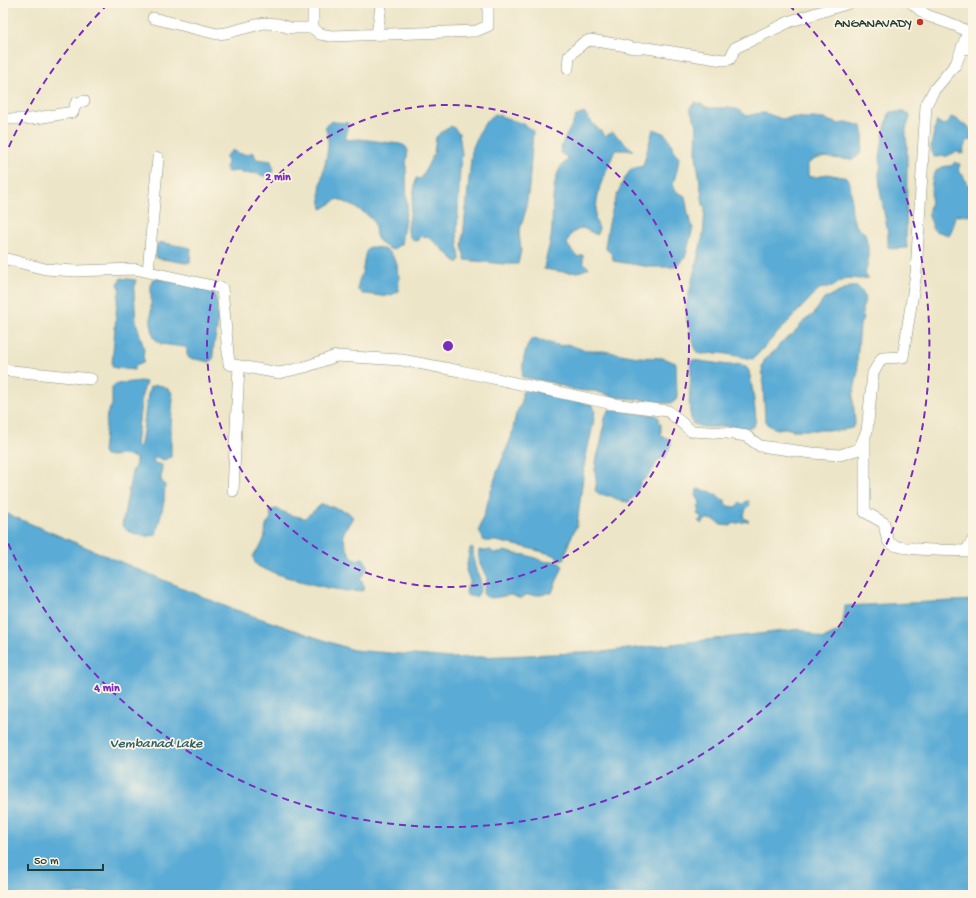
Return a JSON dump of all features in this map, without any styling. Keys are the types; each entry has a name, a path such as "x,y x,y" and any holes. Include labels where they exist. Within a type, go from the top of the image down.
{"street":[{"path":"313,3 313,28"},
{"path":"153,18 217,34 264,23 278,24 290,28 313,28 320,34 331,36 476,31 488,26 488,3"},
{"path":"568,68 569,56 583,43 590,40 632,48 647,48 723,60 730,59 734,48 791,21 849,3"},
{"path":"3,258 45,269 75,271 135,269 222,288 228,364 279,373 305,367 336,356 402,360 613,404 668,411 691,431 746,436 760,446 840,455 859,449 867,431 873,373 882,358 903,357 916,273 926,105 934,90 968,49 970,29 926,15 912,3"},
{"path":"377,34 381,6"},
{"path":"3,119 31,119 73,112 76,103 84,101"},
{"path":"148,272 158,158"},
{"path":"232,491 239,366"},
{"path":"3,370 91,380"},
{"path":"865,435 865,512 884,523 888,541 894,546 926,550 966,551 973,540"}],"water":[{"path":"696,102 709,108 732,108 739,110 747,116 765,113 782,119 797,117 824,119 839,124 851,123 862,126 863,129 863,145 857,157 852,159 815,159 808,164 808,173 809,177 818,177 827,174 848,178 855,222 865,233 868,247 868,263 865,274 869,278 846,278 832,287 819,289 753,359 721,353 701,354 696,351 687,321 686,306 703,235 705,209 696,155 697,125 690,109"},
{"path":"891,112 904,112 909,114 910,117 906,130 907,248 892,249 888,247 888,234 880,190 879,173 884,132 889,114"},
{"path":"584,113 606,136 612,132 633,150 615,150 600,186 595,219 599,228 597,235 583,228 572,234 568,241 567,244 578,257 583,255 583,262 589,268 578,272 561,272 544,269 552,230 554,186 560,168 569,158 560,153 561,148 576,116"},
{"path":"495,114 523,124 533,131 529,187 525,213 519,233 521,250 518,264 465,260 462,246 472,150 479,133 487,120"},
{"path":"951,117 968,126 971,134 973,134 973,141 969,140 966,143 964,154 956,152 947,156 934,157 931,147 937,121 943,125 948,123"},
{"path":"331,121 349,123 346,132 346,140 360,139 400,144 405,146 408,150 406,165 407,207 401,244 392,250 378,240 373,220 360,210 338,199 322,209 320,191 328,150 325,127"},
{"path":"452,126 459,133 462,154 457,233 460,259 458,263 431,239 421,235 417,241 412,239 408,230 416,178 421,179 434,153 436,137"},
{"path":"653,129 660,131 667,137 679,157 673,184 675,191 685,196 688,213 693,228 685,258 675,267 650,267 613,261 612,254 605,248 608,227 620,187 631,169 643,166"},
{"path":"233,150 243,154 250,154 251,152 254,153 256,159 271,161 274,170 272,174 264,176 239,171 228,172 226,168 226,156"},
{"path":"955,162 960,164 958,171 964,176 973,195 973,216 955,216 953,228 949,235 935,231 932,228 929,212 932,182 935,172 944,167 951,166"},
{"path":"159,242 191,248 190,262 186,263 156,258 155,254"},
{"path":"369,247 382,249 393,256 400,278 398,283 399,291 394,294 381,296 362,294 358,290 365,255"},
{"path":"121,278 136,280 134,292 136,321 144,349 143,358 145,360 136,365 134,370 116,368 113,367 112,364 117,303 120,288 118,284"},
{"path":"156,278 213,290 217,303 217,332 214,346 214,357 210,362 190,359 187,355 187,349 185,347 161,344 154,338 151,323 151,283 152,280"},
{"path":"850,287 858,287 863,293 865,300 862,310 863,318 860,325 857,361 858,371 853,396 855,423 852,428 838,431 793,430 785,428 777,429 768,425 765,419 762,366 765,359 775,351 780,343 792,335 805,320 813,315 824,299"},
{"path":"534,339 561,346 567,344 581,349 604,351 638,357 663,358 676,363 676,400 672,403 654,403 645,400 615,397 594,391 575,390 553,383 522,377 526,350 530,341"},
{"path":"692,360 729,365 741,364 746,367 749,371 753,392 756,419 754,426 748,428 727,426 701,427 693,424 689,405"},
{"path":"141,381 146,382 142,395 136,446 140,447 150,387 156,385 163,386 171,391 173,398 171,457 164,460 155,458 153,460 155,463 162,465 161,480 165,485 164,502 156,535 147,536 134,534 122,526 132,472 136,464 136,458 125,456 105,456 103,452 107,414 112,405 112,388 115,384"},
{"path":"529,389 593,405 595,411 585,461 577,525 569,542 564,560 559,559 554,555 524,547 496,541 484,541 479,530 497,472 511,438 516,414 522,402 522,392"},
{"path":"610,409 656,415 661,424 661,436 670,439 671,444 665,458 660,459 656,463 647,477 641,482 635,496 629,502 620,501 611,496 599,495 595,490 596,462 602,438 604,420"},
{"path":"697,489 712,492 720,499 725,500 725,504 728,506 737,507 739,503 743,504 746,501 749,501 750,505 746,509 743,517 749,521 732,524 731,526 721,525 716,521 706,519 702,524 698,521 701,519 701,516 697,513 699,511 698,506 700,505 699,499 696,498"},
{"path":"322,504 348,512 353,517 343,534 347,548 352,557 355,560 363,558 367,564 367,569 360,579 364,585 364,590 344,590 311,584 279,575 258,566 255,563 253,555 264,539 266,526 271,518 270,510 277,509 290,515 305,518"},
{"name":"Vembanad Lake","path":"3,512 227,607 353,650 451,658 602,652 801,629 823,639 842,630 845,606 973,600 973,895 3,894"},
{"path":"470,548 473,548 474,564 481,582 481,589 476,597 468,596 466,593 470,581 466,570"},
{"path":"479,550 491,550 494,553 501,553 504,551 526,555 547,562 553,561 563,566 552,593 542,595 524,595 521,599 511,595 492,598 483,594 487,578 479,561"}],"place":[{"name":"ANGANAVADY","path":"920,22"}]}
